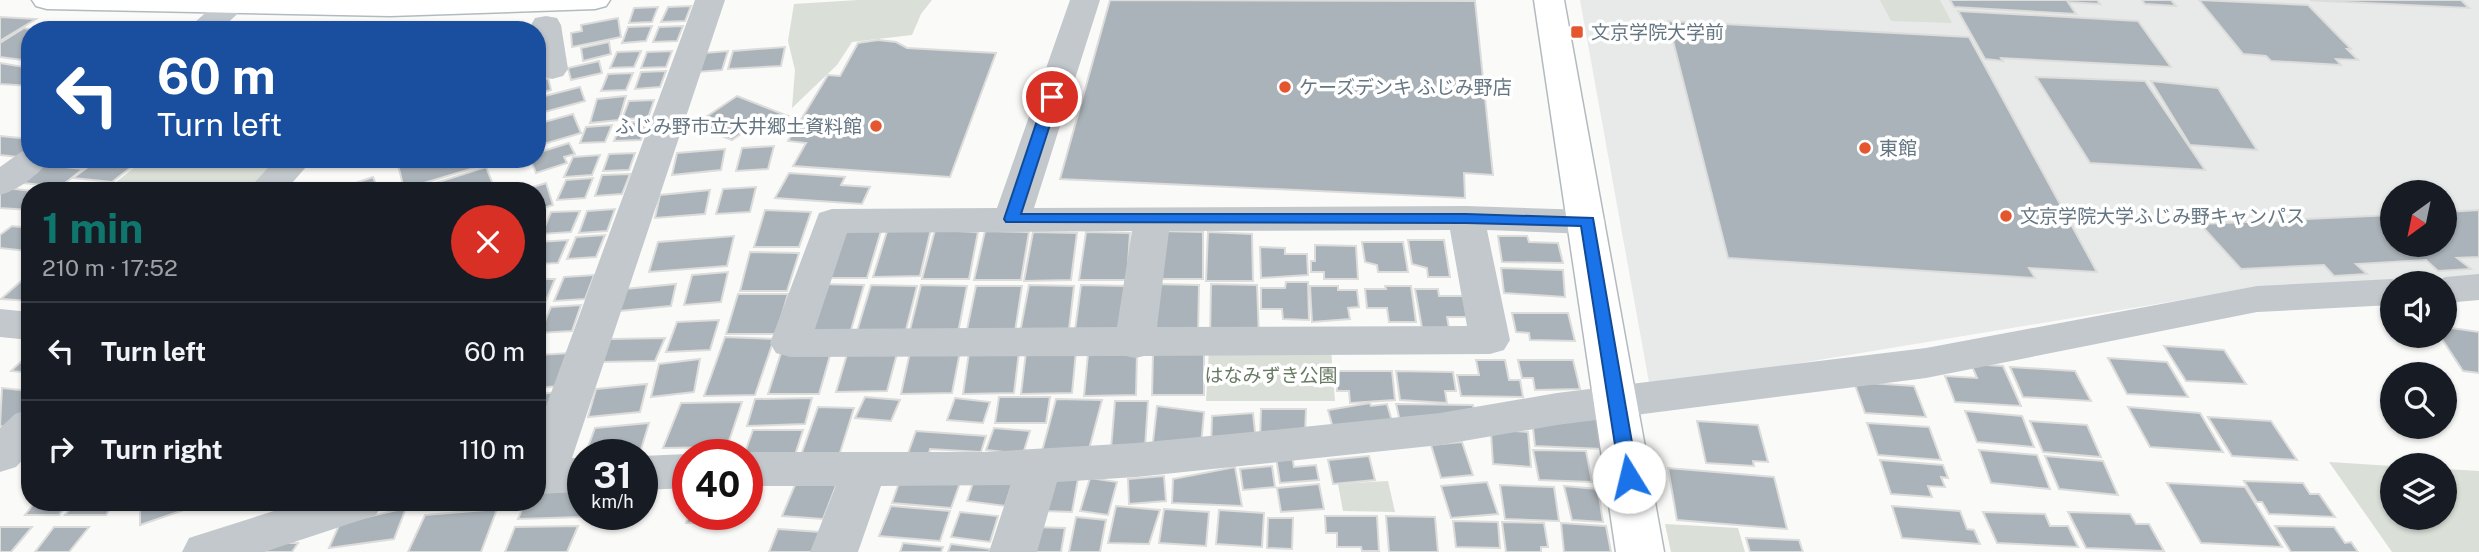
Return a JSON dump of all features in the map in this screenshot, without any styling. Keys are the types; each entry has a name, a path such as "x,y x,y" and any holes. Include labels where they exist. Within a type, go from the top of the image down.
{"street":[{"path":"47,0 415,8 548,19 595,0"},
{"path":"554,476 710,0"},
{"path":"1012,219 1085,0"},
{"path":"1549,0 1618,402 1640,552"},
{"path":"212,21 231,6"},
{"path":"548,19 552,69"},
{"path":"0,184 21,168"},
{"path":"274,182 287,168"},
{"path":"1466,218 1490,340 1135,344 790,343 832,221 1466,218 1588,222"},
{"path":"1135,344 1152,220"},
{"path":"2457,289 2479,288"},
{"path":"763,469 1039,466 1136,460 1440,429 1557,409 1926,363 2257,299 2380,293"},
{"path":"0,323 21,325"},
{"path":"0,455 21,434"},
{"path":"1013,552 1039,466"},
{"path":"834,552 865,469"},
{"path":"206,552 331,511"}],"shaded area":[{"name":"文京学院大学ふじみ野キャンパス","path":"1580,0 2479,0 2479,275 2457,276 2457,271 2380,271 2380,281 2241,290 1650,388"}],"green space":[{"path":"858,0 932,0 921,14 912,35 852,42 837,65 792,108 795,70 788,41 794,4"},
{"path":"1880,0 1940,0 1952,23 1891,21"},
{"path":"133,168 287,168 274,182 116,182"},
{"name":"はなみずき公園","path":"1331,349 1335,401 1206,401 1209,350"},
{"path":"2329,462 2380,465 2380,530 2457,530 2457,470 2479,471 2479,552 2392,552"},
{"path":"1388,481 1395,512 1343,511 1338,484"},
{"path":"1665,524 1738,528 1745,552 1671,552"}],"building":[{"name":"ケーズデンキ ふじみ野店","path":"1110,0 1475,1 1493,175 1464,173 1465,198 1060,179"},
{"path":"1950,0 2097,0 2100,4 2068,2 2076,14 1954,7"},
{"path":"2142,0 2171,0 2176,6 2145,4"},
{"path":"2199,0 2308,5 2351,49 2347,49 2358,60 2336,59 2341,65 2271,61 2266,56 2243,54"},
{"path":"2310,0 2461,0 2469,8 2324,1"},
{"path":"691,6 685,21 661,22 668,7"},
{"path":"658,7 652,22 629,23 634,8"},
{"path":"1958,11 2138,21 2171,67 1985,59"},
{"path":"0,17 36,19 21,21 21,28 0,41"},
{"path":"618,18 621,37 572,47 571,33 582,31 581,25"},
{"name":"東館","path":"1668,21 1969,37 2097,272 2029,268 2035,278 1728,258"},
{"path":"652,26 646,41 622,43 628,27"},
{"path":"683,26 677,41 653,42 659,27"},
{"path":"21,30 21,60 0,57 0,43"},
{"path":"878,40 896,42 907,48 996,53 950,177 793,166 806,143 788,141 828,75 840,76 858,43"},
{"path":"609,42 611,54 583,61 581,48"},
{"path":"785,47 781,66 728,69 733,51"},
{"path":"641,51 634,67 610,68 617,52"},
{"path":"672,51 666,67 641,68 647,52"},
{"path":"728,51 722,70 697,72 704,53"},
{"path":"599,61 602,73 571,80 568,68"},
{"path":"0,63 21,66 21,85 0,84"},
{"path":"666,71 660,87 635,89 641,72"},
{"path":"633,73 626,90 601,91 608,74"},
{"path":"2036,77 2145,81 2205,170 2090,163"},
{"path":"546,79 551,90 546,91"},
{"path":"2151,81 2218,88 2257,150 2190,145"},
{"path":"580,87 585,101 546,112 546,96"},
{"path":"626,96 619,120 590,123 597,99"},
{"path":"737,96 788,116 762,134 748,129 732,140 694,125"},
{"path":"654,100 648,118 622,119 629,101"},
{"path":"573,114 581,133 546,143 546,122"},
{"path":"647,121 641,140 614,141 621,123"},
{"path":"612,125 605,142 580,143 586,127"},
{"path":"0,136 21,138 21,155 18,157 0,155"},
{"path":"569,143 575,154 564,157 567,163 536,173 534,168 546,168 546,150"},
{"path":"774,146 768,169 736,171 742,148"},
{"path":"725,149 721,170 672,175 677,153"},
{"path":"635,153 629,170 603,171 609,154"},
{"path":"600,155 592,175 564,177 573,157"},
{"path":"32,168 83,169 66,182 14,182"},
{"path":"87,168 130,168 112,182 73,178"},
{"path":"399,168 474,168 427,182 402,182"},
{"path":"486,168 492,182 438,182"},
{"path":"789,173 845,177 841,185 870,187 862,204 775,198"},
{"path":"630,174 622,194 595,196 602,175"},
{"path":"373,177 375,182 358,182"},
{"path":"593,178 585,198 557,200 566,180"},
{"path":"546,183 553,205 546,207"},
{"path":"756,187 750,212 716,214 723,189"},
{"path":"6,188 21,190 21,209 0,208 0,192"},
{"path":"710,190 705,214 655,218 660,195"},
{"path":"615,209 607,231 579,233 587,211"},
{"path":"765,210 811,212 799,247 754,247"},
{"path":"2479,210 2479,257 2457,258 2471,269 2438,271 2426,260 2356,264 2367,274 2334,276 2324,265 2241,269 2200,224 2380,216 2380,257 2457,257 2457,211"},
{"path":"580,211 571,232 546,234 546,224 551,212"},
{"path":"12,226 21,227 21,250 0,248 0,235"},
{"path":"888,228 931,229 920,276 873,277"},
{"path":"837,229 881,231 867,278 821,278"},
{"path":"935,230 978,232 969,279 922,279"},
{"path":"985,231 1029,232 1021,280 974,280"},
{"path":"1160,231 1203,232 1203,279 1156,279"},
{"path":"1033,232 1077,233 1071,280 1024,281"},
{"path":"1086,232 1130,233 1127,280 1079,280"},
{"path":"1208,232 1252,234 1253,281 1206,281"},
{"path":"605,235 596,257 567,259 576,237"},
{"path":"734,236 727,266 649,272 658,242"},
{"path":"1498,236 1527,236 1529,242 1558,243 1563,263 1502,262"},
{"path":"568,240 558,263 546,264 546,242"},
{"path":"1408,240 1444,240 1450,277 1428,277 1427,268 1412,264"},
{"path":"1362,242 1403,242 1408,272 1378,272 1377,265 1365,262"},
{"path":"1315,245 1356,246 1358,279 1324,279 1324,272 1311,272 1311,261 1315,261"},
{"path":"1260,247 1285,248 1285,254 1307,254 1308,275 1261,278"},
{"path":"750,252 799,253 787,291 740,291"},
{"path":"1501,268 1563,270 1565,297 1504,293"},
{"path":"728,272 721,302 684,305 692,275"},
{"path":"594,275 585,299 554,301 564,277"},
{"path":"546,279 555,279 546,301"},
{"path":"21,281 21,300 1,299"},
{"path":"1286,282 1308,282 1309,320 1283,319 1282,309 1261,309 1261,288 1285,288"},
{"path":"676,284 671,306 619,311 625,289"},
{"path":"818,284 864,285 849,337 801,337"},
{"path":"1153,284 1199,285 1198,337 1149,337"},
{"path":"1211,284 1257,285 1259,337 1210,337"},
{"path":"871,285 917,286 904,338 855,338"},
{"path":"921,285 967,286 957,338 908,338"},
{"path":"1029,285 1074,286 1068,338 1019,338"},
{"path":"1081,285 1127,286 1123,338 1074,338"},
{"path":"976,286 1022,286 1014,338 965,339"},
{"path":"1310,286 1338,286 1338,290 1357,290 1359,307 1348,308 1350,319 1312,322"},
{"path":"1385,286 1411,286 1416,322 1389,322 1387,308 1367,308 1365,289 1386,289"},
{"path":"1415,289 1438,289 1439,296 1463,296 1467,317 1447,317 1449,328 1422,328"},
{"path":"738,294 788,294 776,334 726,334"},
{"path":"581,305 572,331 546,333 546,319 551,307"},
{"path":"1512,313 1568,313 1575,341 1530,340 1529,333 1516,332"},
{"path":"719,320 710,350 666,352 677,322"},
{"path":"2457,329 2479,332 2479,373 2463,371 2448,348 2457,348"},
{"path":"725,337 774,339 755,395 704,396"},
{"path":"665,338 655,361 599,362 610,339"},
{"path":"2164,346 2224,350 2246,384 2186,381"},
{"path":"898,350 887,391 836,392 848,351"},
{"path":"831,352 819,394 768,394 781,353"},
{"path":"910,352 960,352 952,393 901,394"},
{"path":"969,352 1019,352 1014,393 963,394"},
{"path":"1026,352 1076,352 1072,393 1021,394"},
{"path":"571,353 559,386 546,387 546,354"},
{"path":"1137,353 1136,395 1084,396 1088,354"},
{"path":"1153,353 1204,353 1204,395 1152,395"},
{"path":"2108,358 2167,362 2188,397 2127,394"},
{"path":"700,359 694,392 651,397 659,364"},
{"path":"1476,360 1505,360 1509,380 1520,380 1523,397 1461,396 1457,375 1479,375"},
{"path":"1518,360 1573,360 1580,389 1535,390 1533,378 1522,378"},
{"path":"21,362 21,372 11,371"},
{"path":"1971,364 2003,366 2021,406 1955,402 1945,376 1977,378"},
{"path":"2010,367 2075,371 2091,401 2023,397"},
{"path":"1336,371 1392,371 1395,400 1350,403 1349,391 1337,391"},
{"path":"1396,371 1453,372 1456,391 1445,391 1447,403 1400,400"},
{"path":"1854,382 1914,386 1926,417 1865,413"},
{"path":"647,384 640,412 588,417 596,389"},
{"path":"2,388 21,390 21,414 7,427 0,426"},
{"path":"562,392 552,421 546,421 546,393"},
{"path":"865,397 900,400 891,421 855,418"},
{"path":"999,397 1050,397 1046,423 995,423"},
{"path":"812,398 805,424 747,426 755,399"},
{"path":"955,398 990,402 983,423 947,420"},
{"path":"1056,399 1102,400 1088,453 1041,455"},
{"path":"1115,401 1148,401 1145,448 1111,448"},
{"path":"742,402 730,439 672,439 672,448 663,448 681,403"},
{"path":"1370,403 1371,406 1387,404 1392,421 1333,428 1328,410"},
{"path":"1396,404 1473,405 1474,411 1400,421"},
{"path":"1157,406 1204,412 1201,446 1152,450"},
{"path":"818,407 854,408 838,459 800,458"},
{"path":"2128,407 2200,413 2223,452 2150,447"},
{"path":"1261,409 1306,409 1305,434 1260,440"},
{"path":"1965,411 2022,416 2034,447 1977,442"},
{"path":"1253,413 1256,441 1211,446 1212,416"},
{"path":"2208,417 2271,421 2297,460 2232,456"},
{"path":"1532,419 1596,419 1603,449 1535,446"},
{"path":"1697,421 1758,425 1768,462 1753,461 1754,466 1706,463"},
{"path":"2030,421 2087,425 2101,457 2043,452"},
{"path":"649,423 644,439 591,439 595,428"},
{"path":"1867,423 1929,427 1941,460 1878,455"},
{"path":"994,428 1030,431 1023,454 986,450"},
{"path":"753,430 803,430 795,455 763,455 763,439 750,439"},
{"path":"1498,430 1528,432 1531,467 1493,464 1491,433"},
{"path":"916,431 986,436 981,452 930,449 928,457 907,456"},
{"path":"1462,442 1473,475 1441,478 1431,445"},
{"path":"1533,450 1586,451 1592,482 1539,480"},
{"path":"1979,450 2037,455 2050,489 1991,483"},
{"path":"1292,456 1294,467 1316,465 1319,480 1280,483 1276,457"},
{"path":"1369,456 1375,480 1333,484 1328,460"},
{"path":"2045,456 2103,461 2118,495 2059,489"},
{"path":"1880,460 1943,465 1948,478 1941,477 1945,487 1928,486 1932,497 1891,494"},
{"path":"1272,466 1275,487 1243,490 1240,469"},
{"path":"1235,467 1242,506 1172,503 1173,479"},
{"path":"1668,468 1774,477 1787,529 1677,520"},
{"path":"1164,476 1166,501 1129,504 1128,479"},
{"path":"975,477 1013,481 1005,506 967,501"},
{"path":"1050,478 1078,479 1072,512 1043,511"},
{"path":"1090,478 1117,482 1108,515 1080,511"},
{"path":"797,480 837,483 823,519 782,516"},
{"path":"900,480 960,483 951,508 892,503"},
{"path":"2244,481 2303,483 2310,494 2319,494 2335,517 2269,514 2262,502 2257,502"},
{"path":"1487,482 1498,514 1451,518 1441,486"},
{"path":"2167,483 2245,487 2282,547 2201,543"},
{"path":"1319,484 1324,509 1281,512 1277,488"},
{"path":"1500,485 1554,487 1559,521 1505,519"},
{"path":"1564,486 1598,489 1603,522 1572,520"},
{"path":"567,488 567,517 518,519 521,511 546,511 546,489"},
{"path":"891,506 950,511 940,541 879,536"},
{"path":"1116,506 1160,510 1149,544 1108,543"},
{"path":"1892,506 1960,511 1967,529 1974,530 1980,544 1902,538"},
{"path":"1164,509 1209,512 1206,546 1159,543"},
{"path":"1219,510 1264,513 1262,547 1216,544"},
{"path":"28,511 62,511 59,515 25,515"},
{"path":"68,511 109,511 106,515 65,515"},
{"path":"140,511 181,511 140,525"},
{"path":"393,511 405,511 394,539 329,548 340,523"},
{"path":"496,511 481,552 408,552 425,515"},
{"path":"960,512 998,516 990,542 951,537"},
{"path":"1983,512 2045,514 2050,526 2068,526 2078,547 1997,543"},
{"path":"2068,512 2130,514 2136,524 2149,524 2164,551 2086,548"},
{"path":"1325,516 1377,516 1379,551 1362,551 1361,547 1337,547 1337,533 1326,533"},
{"path":"1386,516 1435,517 1438,552 1389,552"},
{"path":"1076,517 1106,520 1100,552 1069,552"},
{"path":"1268,518 1293,518 1292,549 1267,548"},
{"path":"1453,521 1498,522 1500,548 1456,547"},
{"path":"1502,522 1544,523 1548,547 1541,547 1541,552 1506,552"},
{"path":"1561,523 1606,526 1611,552 1564,552"},
{"path":"567,526 567,530 576,530 567,552 505,552 515,527"},
{"path":"2275,526 2334,527 2345,543 2351,542 2358,552 2291,552"},
{"path":"0,527 32,527 11,552 0,552"},
{"path":"54,527 89,527 69,552 35,552"},
{"path":"1036,527 1065,528 1061,552 1032,552"},
{"path":"778,529 820,532 812,552 769,552"},
{"path":"1746,538 1799,540 1803,552 1750,552"},
{"path":"258,543 298,543 292,552 253,552"},
{"path":"903,543 943,547 941,552 900,552"},
{"path":"951,544 990,549 989,552 948,552"}],"place":[{"name":"文京学院大学前","path":"1577,32"},
{"name":"ケーズデンキ ふじみ野店","path":"1285,87"},
{"name":"ふじみ野市立大井郷土資料館","path":"876,126"},
{"name":"東館","path":"1865,148"},
{"name":"文京学院大学ふじみ野キャンパス","path":"2006,216"}],"route":[{"path":"1052,97 1012,219 1466,218 1588,222 1629,477"}]}
